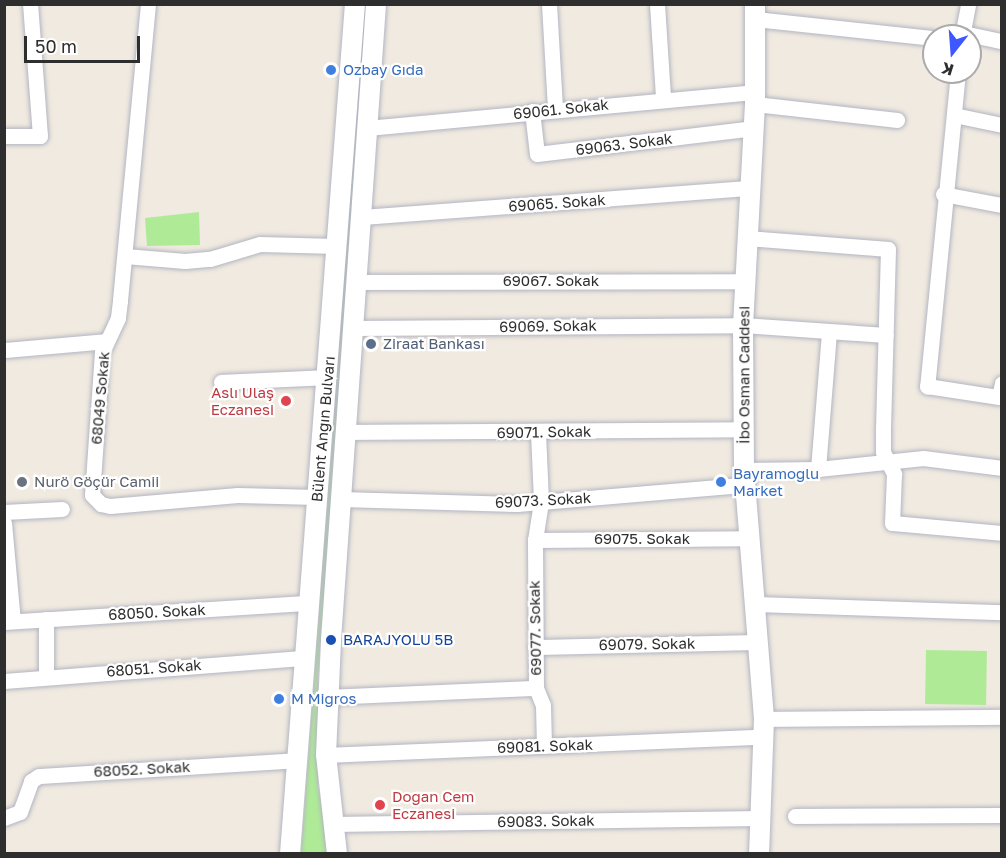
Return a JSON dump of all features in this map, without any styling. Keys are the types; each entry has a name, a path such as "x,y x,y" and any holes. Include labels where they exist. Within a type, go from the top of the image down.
{"main road":[{"name":"Bülent Angın Bulvarı","path":"290,854 355,4"},
{"name":"Bülent Angın Bulvarı","path":"337,854 326,755 328,697 376,4"},
{"name":"İbo Osman Caddesi","path":"755,12 754,128 743,325 744,478 756,604 764,728 759,854"}],"street":[{"path":"4,136 40,136 30,4"},
{"name":"68049 Sokak","path":"148,4 118,318 106,340 98,401 92,495 95,500 110,506 238,495 317,497"},
{"path":"549,4 555,109"},
{"path":"657,4 663,98"},
{"path":"964,24 968,4"},
{"path":"755,12 922,36"},
{"path":"982,38 1002,41"},
{"path":"957,84 943,194 927,386 999,397 1002,383"},
{"name":"69061. Sokak","path":"368,128 663,98 755,98 897,120"},
{"name":"69063. Sokak","path":"532,111 537,154 754,128"},
{"path":"954,115 1002,125"},
{"name":"69065. Sokak","path":"362,217 751,188"},
{"path":"943,194 1002,205"},
{"path":"748,238 888,249 883,452 894,474 892,523 1002,533"},
{"path":"125,256 185,261 210,259 260,244 337,246"},
{"name":"69067. Sokak","path":"356,282 746,281"},
{"name":"69069. Sokak","path":"352,328 743,325 829,333 886,334"},
{"path":"818,469 829,333"},
{"path":"4,350 106,340"},
{"path":"221,382 327,377"},
{"name":"69071. Sokak","path":"345,432 744,429"},
{"name":"69077. Sokak","path":"328,697 536,688 535,540 541,501 538,432"},
{"name":"69073. Sokak","path":"340,499 517,504 922,458 1002,468"},
{"path":"4,512 62,508"},
{"path":"4,522 9,621"},
{"name":"69075. Sokak","path":"535,540 749,538"},
{"name":"68050. Sokak","path":"9,621 309,603"},
{"path":"756,604 1002,612"},
{"path":"46,619 46,675"},
{"name":"69079. Sokak","path":"535,647 759,642"},
{"name":"68051. Sokak","path":"4,681 46,675 305,658"},
{"path":"536,688 543,705 544,746"},
{"name":"69081. Sokak","path":"326,755 544,746 764,728 1002,717"},
{"name":"68052. Sokak","path":"8,817 20,812 32,781 39,776 297,760"},
{"path":"795,816 1002,815"},
{"name":"69083. Sokak","path":"332,824 761,818"}],"green space":[{"path":"365,5 368,5 318,677 318,786 331,853 301,854"},
{"path":"199,212 200,245 147,246 145,218"},
{"path":"926,650 987,651 986,705 925,704"}],"place":[{"name":"Ozbay Gıda","path":"331,70"},
{"name":"Ziraat Bankası","path":"371,344"},
{"name":"Aslı Ulaş Eczanesi","path":"286,401"},
{"name":"Nurö Göçür Camii","path":"22,482"},
{"name":"Bayramoğlu Market","path":"721,482"},
{"name":"BARAJYOLU 5B","path":"331,640"},
{"name":"M Migros","path":"279,699"},
{"name":"Doğan Cem Eczanesi","path":"380,805"}]}
